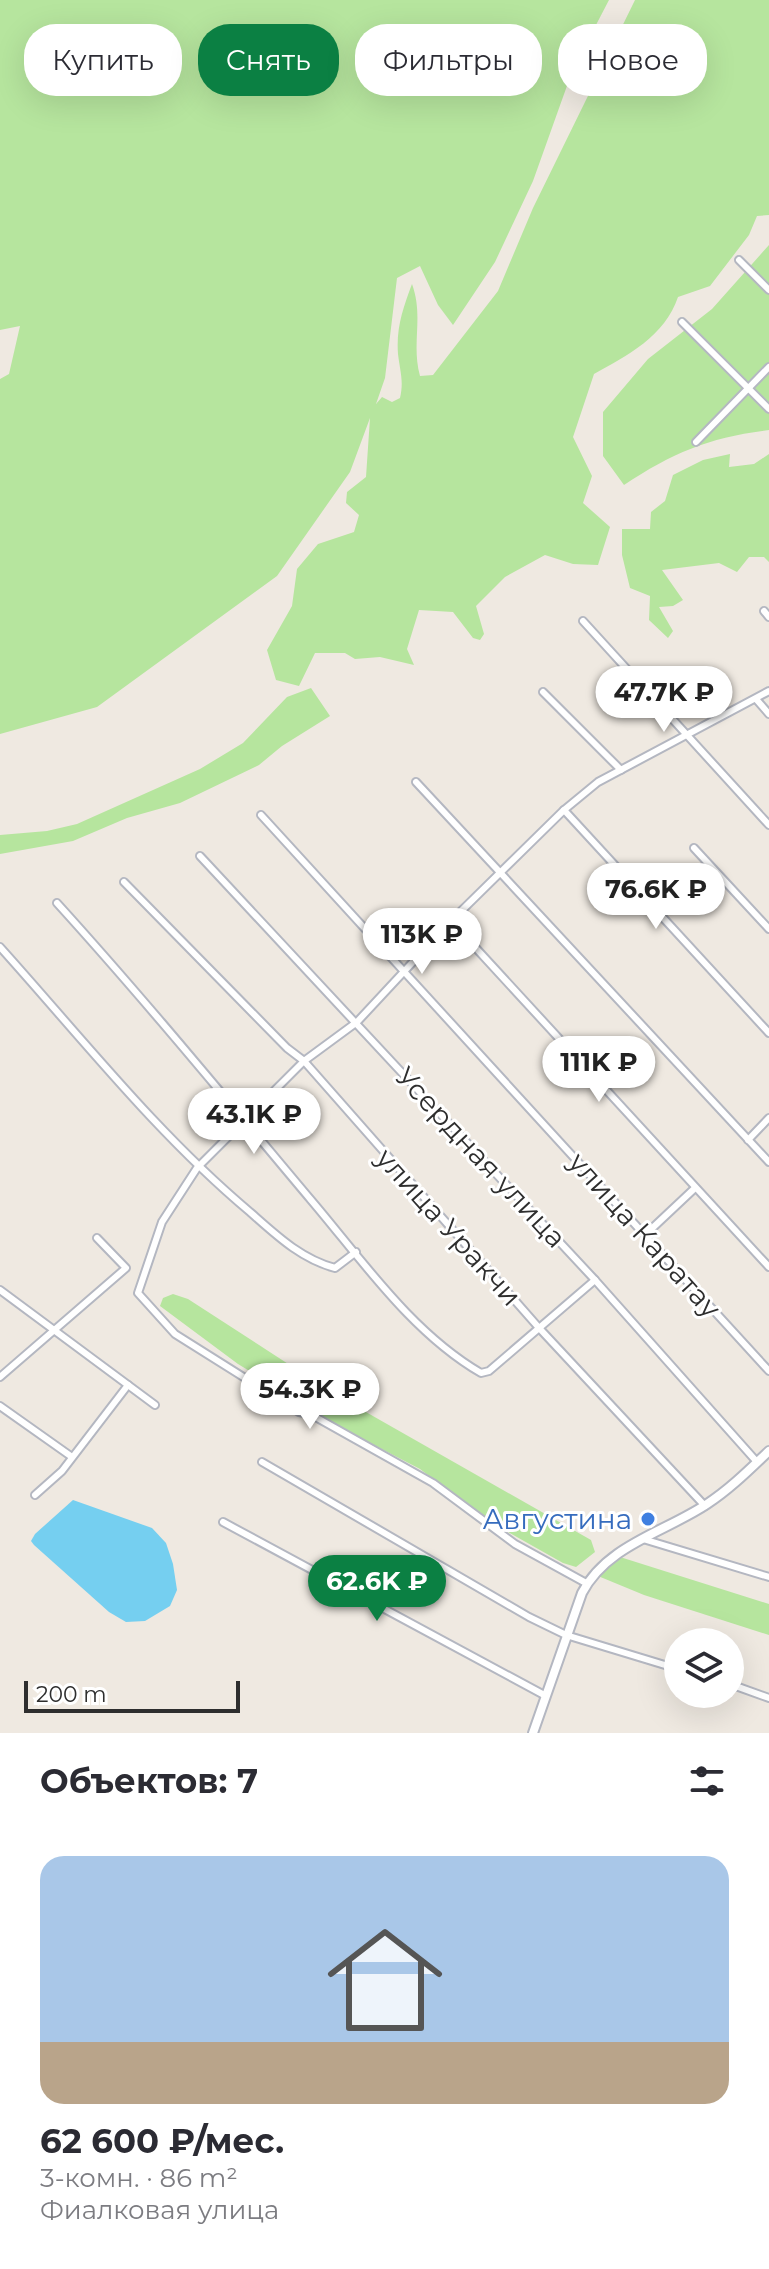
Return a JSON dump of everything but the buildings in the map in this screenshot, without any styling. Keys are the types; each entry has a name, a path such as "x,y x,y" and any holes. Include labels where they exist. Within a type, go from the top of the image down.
{"street":[{"path":"739,260 769,290"},
{"path":"682,322 769,409"},
{"path":"696,442 769,367"},
{"path":"583,621 769,825"},
{"path":"586,1583 515,1544 433,1483 310,1414 299,1412 175,1334 138,1293 162,1222 197,1168 304,1061 357,1022 451,921 564,810 598,782 769,691"},
{"path":"543,692 621,770"},
{"path":"756,699 769,714"},
{"path":"416,782 769,1162"},
{"path":"564,810 769,1033"},
{"name":"улица Каратау","path":"261,815 769,1371"},
{"path":"694,848 769,929"},
{"name":"Усердная улица","path":"200,856 595,1280 757,1462"},
{"name":"улица Уракчи","path":"124,882 287,1048 304,1061 342,1109 540,1329 705,1506"},
{"path":"57,903 430,1336 481,1373 489,1371 595,1280"},
{"path":"451,921 769,1267"},
{"path":"0,947 197,1168 277,1236 316,1263 335,1268 356,1252"},
{"path":"748,1140 769,1118"},
{"path":"645,1235 695,1188"},
{"path":"0,1377 126,1268 97,1238"},
{"path":"0,1290 155,1405"},
{"path":"35,1495 72,1457 128,1385"},
{"path":"0,1406 72,1457"},
{"path":"533,1733 586,1583 610,1560 705,1506 769,1451"},
{"path":"262,1462 566,1635 664,1665"},
{"path":"223,1522 546,1696"},
{"path":"643,1539 769,1577"},
{"path":"744,1689 769,1698"}],"green space":[{"path":"0,0 609,0 596,24 558,24 558,96 563,96 533,181 495,262 453,325 438,305 420,266 397,278 385,378 376,404 382,397 392,402 400,398 402,381 398,335 412,284 417,308 420,376 433,375 498,291 533,208 588,96 707,96 707,24 623,24 635,0 769,0 769,215 757,216 749,235 710,286 678,297 672,311 654,334 632,352 594,374 573,437 592,476 583,503 610,527 598,565 573,564 545,555 505,577 476,606 484,634 480,640 473,638 453,612 419,610 407,649 414,665 380,657 355,659 345,653 315,653 299,686 276,680 267,650 292,606 297,569 318,544 354,532 359,515 346,503 347,492 366,477 370,418 350,472 277,576 97,707 0,734 0,379 9,374 20,326 0,330"},
{"path":"769,245 769,430 729,437 693,448 659,463 624,485 603,456 603,412 648,359 712,309"},
{"path":"730,454 729,467 754,464 769,454 769,562 764,557 749,557 737,572 719,563 662,570 683,600 673,606 659,607 673,631 668,638 649,620 650,596 630,588 622,555 622,529 650,529 651,512 665,501 673,475 703,460"},
{"path":"311,688 330,716 282,746 259,765 180,803 127,818 73,841 0,854 0,835 47,831 77,824 200,769 243,743 287,697"},
{"path":"173,1294 188,1299 336,1395 591,1540 595,1552 576,1567 563,1563 485,1519 420,1469 349,1432 238,1364 160,1306 163,1298"},
{"path":"620,1557 769,1604 769,1635 644,1595 598,1576"}],"water":[{"path":"73,1500 152,1528 166,1543 177,1590 170,1606 145,1621 126,1622 109,1612 34,1545 31,1541 35,1534"}],"place":[{"name":"Августина","path":"648,1519"}]}
